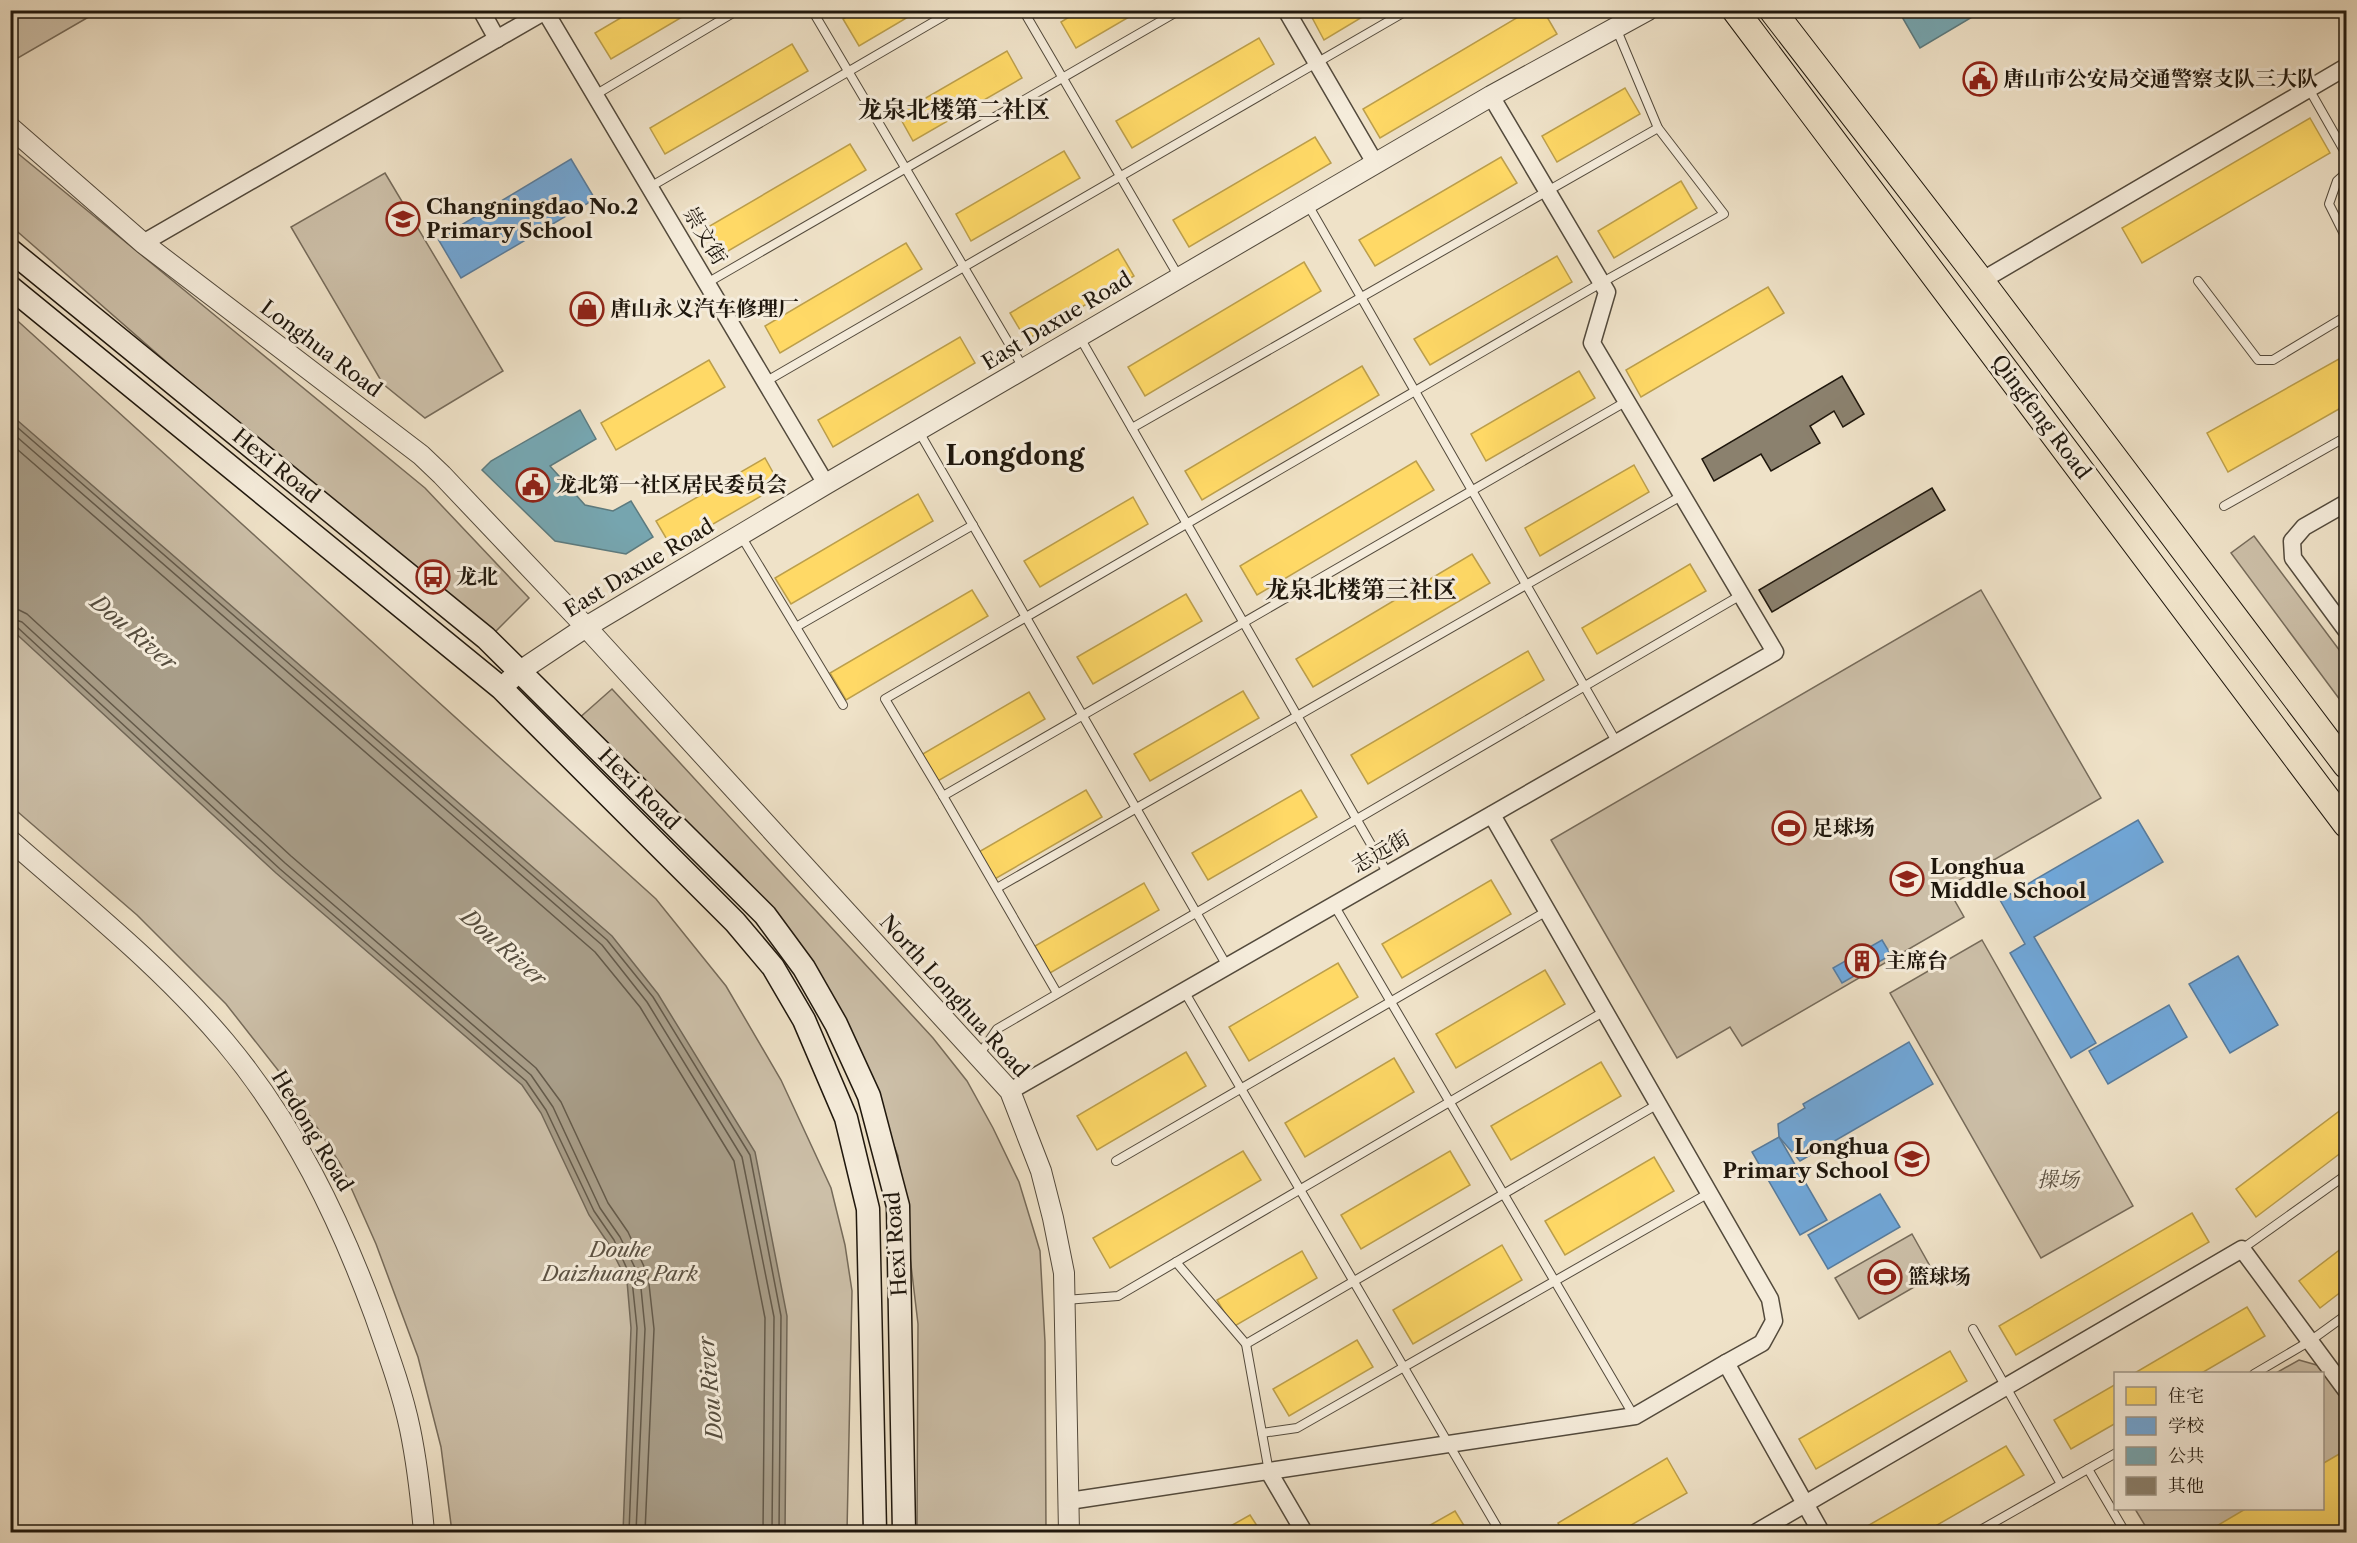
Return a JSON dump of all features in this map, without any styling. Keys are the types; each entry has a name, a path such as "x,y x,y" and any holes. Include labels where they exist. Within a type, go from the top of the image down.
{"main road":[{"name":"Qingfeng Road","path":"1735,10 2346,824"},
{"name":"Qingfeng Road","path":"1772,10 1981,281 2346,765"},
{"name":"Hexi Road","path":"10,249 486,638 765,915 804,968 836,1024 869,1096 898,1206 904,1533"},
{"name":"Hexi Road","path":"10,287 501,688 735,922 773,967 804,1020 846,1118 868,1209 875,1533"}],"street":[{"path":"481,10 497,39"},
{"path":"1286,10 1375,163"},
{"name":"East Daxue Road","path":"501,688 520,671 586,627 826,484 1491,96 1648,10"},
{"path":"143,243 546,11"},
{"name":"崇文街","path":"546,11 826,484"},
{"path":"1981,281 2346,67"},
{"path":"1491,96 1607,292 1592,343 1742,595"},
{"name":"Longhua Road","path":"10,127 143,243 421,454 586,627"},
{"path":"2346,503 2304,527 2292,541 2293,558 2346,630"},
{"name":"志远街","path":"1010,1091 1775,652 1742,595"},
{"name":"North Longhua Road","path":"586,627 1010,1091 1041,1171 1064,1273 1069,1533"},
{"path":"1069,1501 1635,1416 1762,1343 1774,1321 1770,1299 1492,815"},
{"name":"Hedong Road","path":"10,840 137,950 183,995 267,1095 331,1210 390,1358 410,1429 424,1533"},
{"path":"1757,1533 2242,1250 2346,1390"},
{"path":"1726,1363 1821,1533"},
{"path":"1269,1472 1304,1533"}],"lane":[{"path":"595,95 738,10"},
{"path":"812,10 1024,369"},
{"path":"650,187 954,10"},
{"path":"1023,10 1179,277"},
{"path":"706,283 1180,10"},
{"path":"765,382 1408,10"},
{"path":"1057,993 944,796 885,699 1601,283 1725,214 1658,128 1616,28"},
{"path":"2310,89 2346,154"},
{"path":"1132,428 1658,128"},
{"path":"2346,173 2337,181 2329,204 2346,238"},
{"path":"1307,203 1617,743"},
{"path":"2198,281 2258,360 2273,360 2346,316"},
{"path":"1079,336 1388,874"},
{"path":"944,796 1627,401"},
{"path":"918,430 1227,966"},
{"path":"2224,506 2346,436"},
{"path":"996,888 1683,494"},
{"path":"796,627 973,525"},
{"path":"741,535 843,705"},
{"path":"979,1055 997,1029 1742,595"},
{"path":"1334,905 1635,1416"},
{"path":"1116,1161 1547,911"},
{"path":"1184,991 1500,1533"},
{"path":"1065,1300 1118,1296 1605,1011"},
{"path":"1246,1344 1658,1104"},
{"path":"2242,1250 2346,1175"},
{"path":"1262,1433 1296,1428 1709,1193"},
{"path":"1176,1263 1246,1344 1269,1472"},
{"path":"2257,1372 2310,1341 2346,1315"},
{"path":"1972,1329 2061,1484"},
{"path":"1977,1533 2114,1454"},
{"path":"2088,1469 2125,1533"}],"green space":[{"path":"11,10 99,10 99,11 11,62"},
{"path":"10,147 425,488 529,598 493,634 480,636 11,226"},
{"path":"385,173 503,371 425,418 383,384 291,227"},
{"name":"Douhe Daizhuang Park","path":"10,314 656,899 726,986 781,1080 831,1188 845,1245 852,1291 847,1532 452,1532 441,1447 418,1357 376,1244 341,1165 292,1088 226,1004 137,915 11,806"},
{"path":"2254,536 2346,659 2346,708 2231,553"},
{"path":"1981,590 2101,798 1947,887 1964,917 1742,1046 1730,1027 1677,1058 1551,840"},
{"path":"612,689 933,1038 967,1081 993,1128 1019,1182 1040,1251 1045,1342 1046,1532 917,1532 918,1324 898,1156 845,1020 799,942 740,873 577,720"},
{"name":"操场","path":"1982,940 2133,1206 2041,1258 1890,993"},
{"name":"篮球场","path":"1912,1234 1935,1275 1859,1319 1835,1278"},
{"path":"2299,1360 2320,1366 2346,1403 2346,1532 2149,1532 2136,1510 2324,1510 2324,1372 2278,1372"}],"water":[{"name":"Dou River","path":"10,414 612,936 658,994 755,1152 787,1316 785,1532 623,1532 631,1328 627,1281 608,1243 589,1215 541,1113 522,1085 276,873 11,629"}],"building: 住宅":[{"path":"634,10 694,10 611,59 595,33"},
{"path":"858,10 920,10 859,46 843,19"},
{"path":"1080,10 1141,10 1076,48 1061,22"},
{"path":"1308,10 1374,10 1324,40"},
{"path":"1530,10 1543,10 1557,34 1380,138 1363,109"},
{"path":"1259,38 1274,64 1132,148 1116,121"},
{"path":"792,44 808,71 665,154 650,128"},
{"path":"1007,51 1022,78 913,141 898,114"},
{"path":"1625,88 1640,114 1557,162 1542,136"},
{"path":"2310,118 2330,153 2142,263 2122,228"},
{"path":"1315,137 1331,163 1189,247 1173,220"},
{"path":"850,144 866,170 723,254 708,227"},
{"path":"1064,151 1080,178 971,241 956,214"},
{"path":"1501,157 1517,183 1375,266 1359,240"},
{"path":"1681,181 1697,208 1614,258 1598,231"},
{"path":"906,243 922,269 780,353 765,326"},
{"path":"1118,249 1134,276 1026,340 1010,313"},
{"path":"1557,256 1572,282 1430,365 1414,339"},
{"path":"1304,262 1321,291 1145,396 1128,367"},
{"path":"1768,287 1784,313 1641,397 1626,370"},
{"path":"960,337 975,363 833,447 818,420"},
{"path":"2346,355 2346,405 2228,472 2207,433"},
{"path":"709,360 725,387 616,450 601,423"},
{"path":"1362,366 1379,395 1202,500 1185,471"},
{"path":"1579,371 1595,398 1486,461 1471,434"},
{"path":"765,458 780,485 672,548 656,521"},
{"path":"1416,461 1434,490 1257,595 1240,566"},
{"path":"1634,465 1649,492 1540,556 1525,528"},
{"path":"918,494 933,521 791,604 775,578"},
{"path":"1133,497 1148,524 1040,587 1024,561"},
{"path":"1472,554 1490,583 1313,687 1296,659"},
{"path":"1690,564 1706,591 1597,654 1582,628"},
{"path":"972,590 988,616 846,700 830,673"},
{"path":"1186,594 1202,621 1093,684 1077,657"},
{"path":"1528,651 1544,680 1368,784 1351,755"},
{"path":"1243,691 1259,718 1150,781 1134,754"},
{"path":"1029,692 1045,719 936,782 921,755"},
{"path":"1086,790 1102,817 993,880 977,853"},
{"path":"1301,790 1317,817 1208,880 1192,853"},
{"path":"1491,880 1511,914 1402,978 1382,944"},
{"path":"1144,883 1159,910 1050,973 1035,946"},
{"path":"1338,963 1358,997 1249,1061 1229,1027"},
{"path":"1545,970 1565,1004 1456,1068 1436,1034"},
{"path":"1186,1052 1206,1086 1097,1150 1077,1116"},
{"path":"1394,1058 1414,1092 1305,1157 1285,1123"},
{"path":"1601,1062 1621,1096 1511,1160 1491,1126"},
{"path":"2346,1106 2346,1149 2256,1217 2236,1189"},
{"path":"1243,1151 1261,1180 1110,1268 1093,1238"},
{"path":"1450,1151 1470,1185 1361,1249 1341,1215"},
{"path":"1654,1157 1674,1191 1565,1255 1545,1221"},
{"path":"2192,1213 2209,1242 2016,1355 1999,1326"},
{"path":"1502,1245 1522,1280 1413,1344 1393,1310"},
{"path":"2346,1245 2346,1288 2320,1308 2299,1281"},
{"path":"1302,1251 1317,1278 1233,1327 1217,1300"},
{"path":"2247,1307 2265,1336 2203,1372 2136,1372"},
{"path":"1357,1340 1373,1367 1289,1416 1273,1389"},
{"path":"1950,1351 1967,1381 1816,1469 1799,1439"},
{"path":"2114,1385 2114,1424 2071,1449 2054,1420"},
{"path":"2006,1446 2024,1475 1925,1532 1857,1532"},
{"path":"2346,1450 2346,1524 2331,1532 2218,1532 2215,1527 2244,1510 2324,1510 2324,1463"},
{"path":"1667,1458 1687,1493 1619,1532 1563,1532 1558,1523"},
{"path":"1455,1511 1468,1532 1418,1532"},
{"path":"1250,1515 1261,1532 1220,1532"}],"building: 学校":[{"path":"571,159 595,199 461,278 438,239"},
{"path":"2138,820 2163,862 2034,937 2096,1043 2071,1058 2010,953 2025,944 2000,900"},
{"name":"主席台","path":"1882,940 1891,955 1842,983 1833,968"},
{"path":"2238,956 2278,1025 2230,1053 2189,984"},
{"path":"2169,1005 2187,1037 2108,1084 2089,1051"},
{"path":"1909,1042 1933,1084 1800,1161 1779,1137 1778,1124 1805,1108 1803,1104"},
{"path":"1779,1137 1827,1220 1800,1235 1752,1152"},
{"path":"1880,1194 1900,1227 1828,1269 1808,1235"}],"building: 公共":[{"name":"唐山市公安局交通警察支队三大队","path":"1898,10 1984,10 1920,48"},
{"name":"龙北第一社区居民委员会","path":"580,410 596,439 550,466 585,505 613,511 631,501 653,537 626,554 555,541 482,470 491,461"}],"building: 其他":[{"path":"1842,376 1864,414 1843,427 1834,411 1810,426 1820,443 1771,471 1761,454 1714,481 1702,459"},
{"path":"1932,488 1945,510 1772,612 1759,590"}],"place":[{"name":"唐山市公安局交通警察支队三大队","path":"1980,79"},
{"name":"Changningdao No.2 Primary School","path":"403,219"},
{"name":"唐山永义汽车修理厂","path":"587,309"},
{"name":"龙北第一社区居民委员会","path":"533,485"},
{"name":"龙北","path":"433,577"},
{"name":"足球场","path":"1789,828"},
{"name":"Longhua Middle School","path":"1907,879"},
{"name":"主席台","path":"1862,961"},
{"name":"Longhua Primary School","path":"1912,1159"},
{"name":"篮球场","path":"1885,1277"}],"district":[{"name":"龙泉北楼第二社区","path":"954,110"},
{"name":"Longdong","path":"1015,456"},
{"name":"龙泉北楼第三社区","path":"1361,590"}]}
